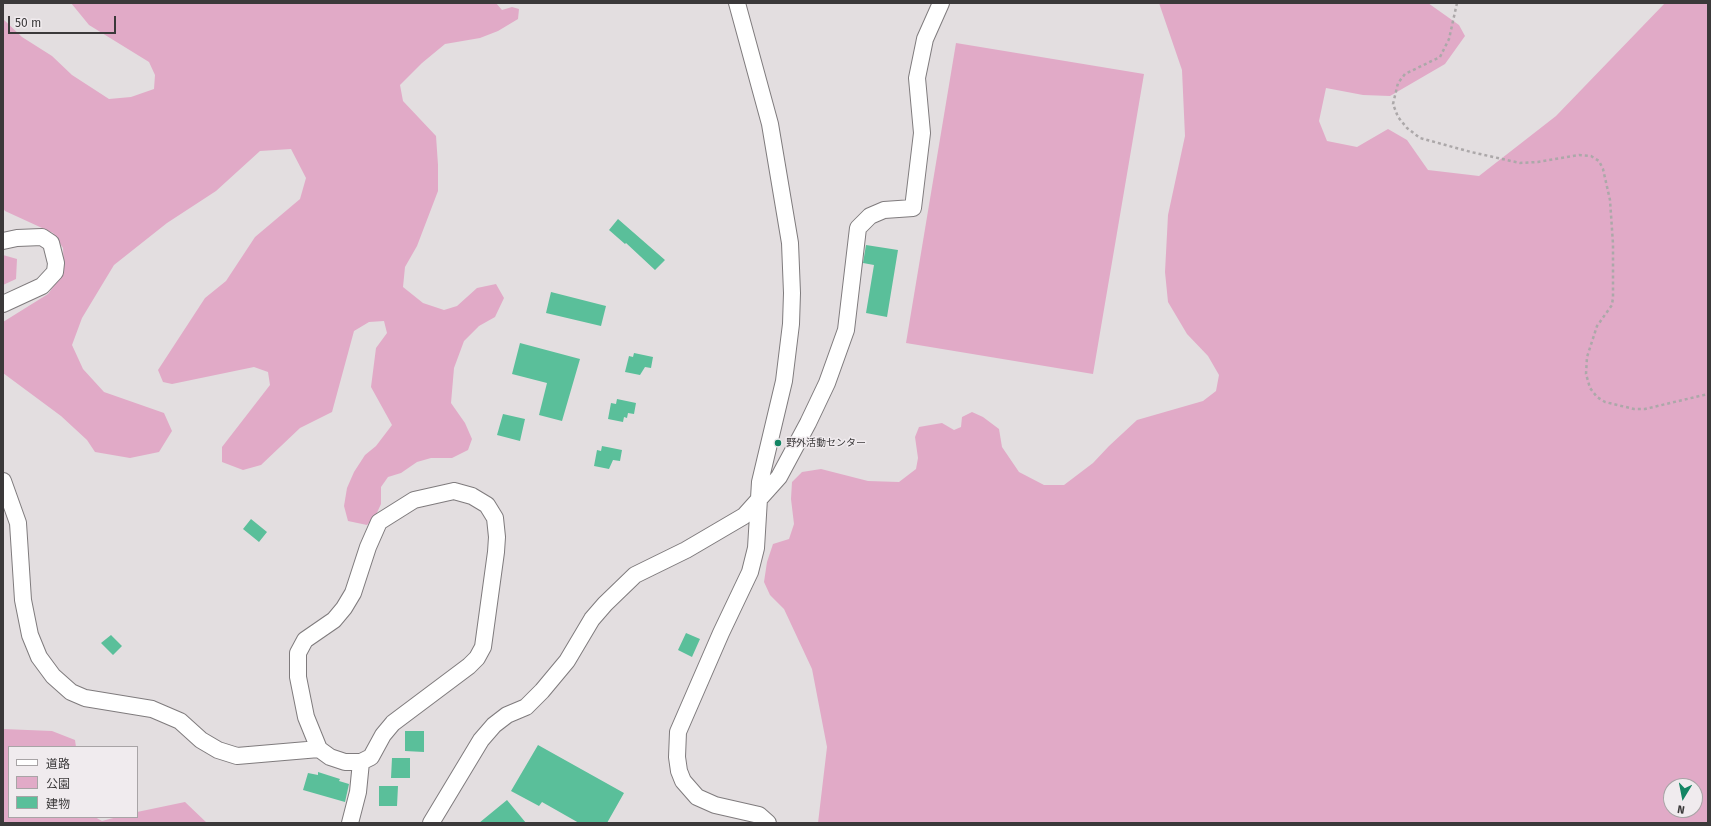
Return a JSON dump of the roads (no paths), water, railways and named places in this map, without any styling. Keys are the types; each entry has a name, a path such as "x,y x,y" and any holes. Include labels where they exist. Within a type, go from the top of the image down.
{"street":[{"path":"737,3 770,124 790,243 791,324 784,382 760,482 756,548 750,572 678,732 677,757 679,771 683,781 697,797 715,805 759,815 768,823"},
{"path":"431,823 481,740 494,725 507,715 526,707 542,691 567,661 592,619 604,604 635,575 686,550 744,516 760,500 779,477 808,424 827,383 846,330 858,228 870,216 884,210 913,208 922,133 917,78 926,39 941,3"},
{"path":"3,241 17,238 42,237 50,243 56,262 55,272 42,286 3,304"},
{"path":"3,481 18,523 23,600 30,635 39,657 53,676 71,692 85,698 152,709 180,721 201,740 218,750 237,756 319,749"},
{"path":"454,491 472,496 487,505 495,518 497,538 483,647 477,658 469,666 393,723 383,735 371,757 362,762 345,762 330,756 319,749 306,717 298,677 298,653 305,640 334,620 344,608 353,593 368,548 380,522 414,500 454,491"},
{"path":"350,823 358,792 362,762"}],"place":[{"name":"野外活動センター","path":"778,443"}]}
